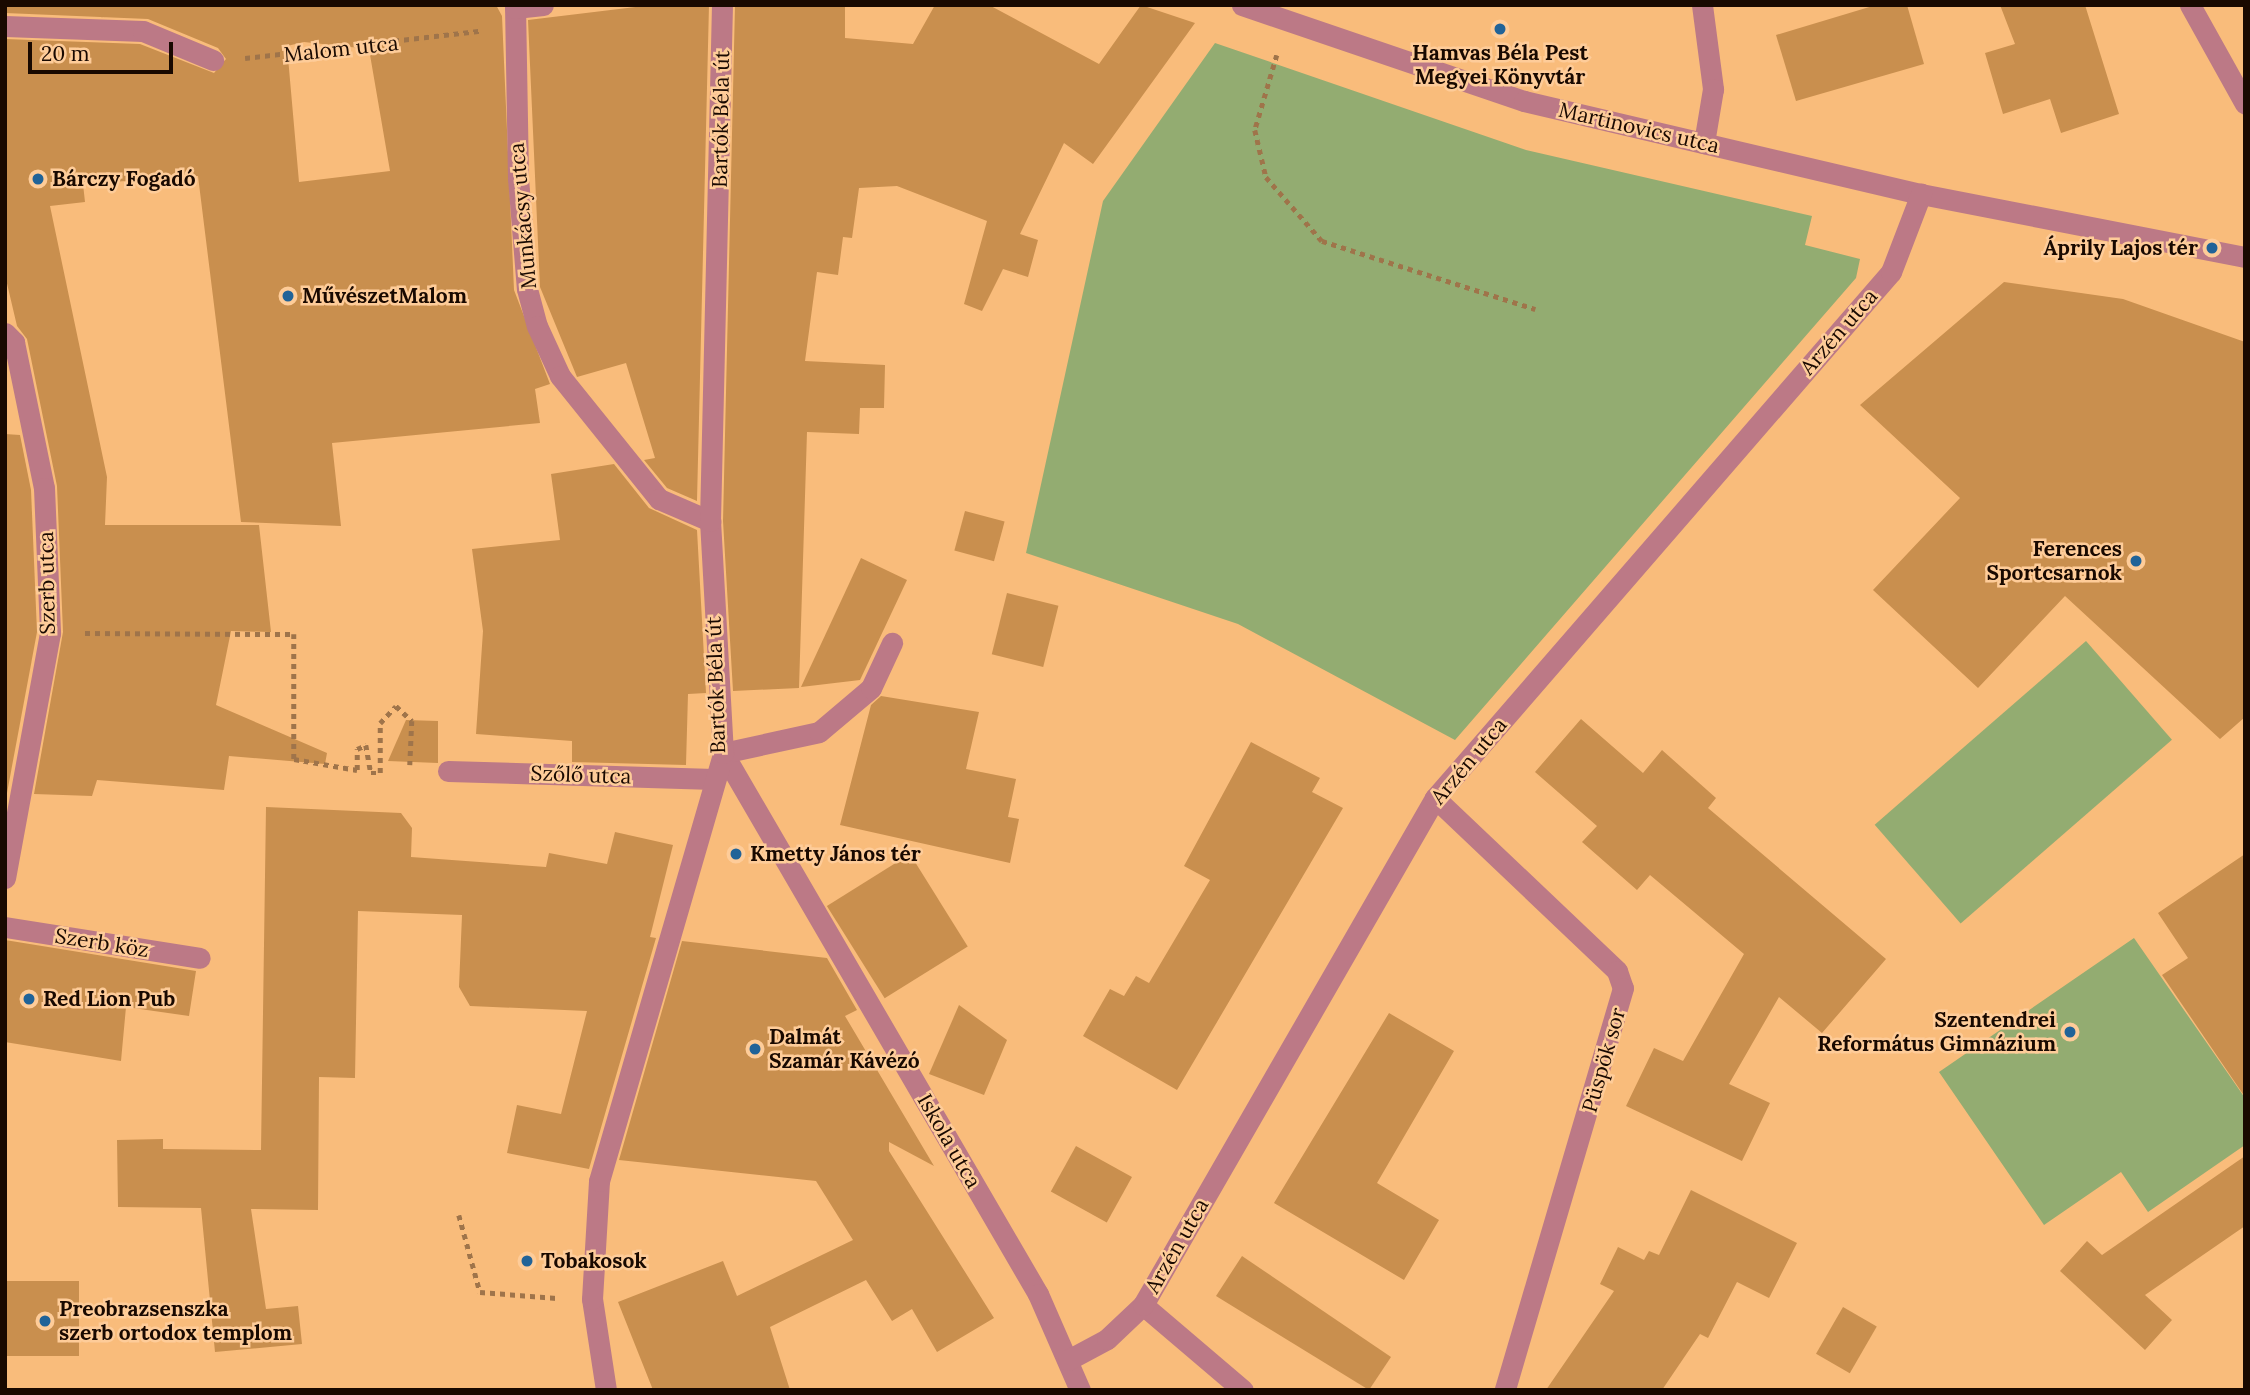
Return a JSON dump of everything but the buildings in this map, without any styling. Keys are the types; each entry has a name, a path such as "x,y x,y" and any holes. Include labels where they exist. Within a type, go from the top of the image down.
{"street":[{"path":"515,13 543,5"},
{"name":"Bartók Béla út","path":"606,1390 592,1299 599,1181 723,753 710,521 722,5"},
{"name":"Martinovics utca","path":"1242,5 1524,101 1921,194"},
{"path":"1702,5 1713,89 1704,144"},
{"path":"2190,5 2245,104"},
{"name":"Munkácsy utca","path":"515,13 519,192 537,326 560,376 659,499 710,521"},
{"path":"5,26 143,31 213,60"},
{"path":"1921,194 2245,257"},
{"name":"Arzén utca","path":"1068,1360 1107,1339 1143,1306 1435,799 1891,272 1921,194"},
{"name":"Szerb utca","path":"5,333 14,342 44,488 50,633 5,878"},
{"path":"723,753 819,732 871,688 892,643"},
{"name":"Iskola utca","path":"723,753 1038,1294 1080,1390"},
{"name":"Szőlő utca","path":"448,771 714,779"},
{"name":"Püspök sor","path":"1435,799 1617,971 1623,988 1505,1390"},
{"name":"Szerb köz","path":"5,927 200,958"},
{"path":"1143,1306 1243,1390"}],"path":[{"name":"Malom utca","path":"213,60 355,50 515,13"},
{"path":"1290,22 1255,130 1266,177 1322,241 1535,309"},
{"path":"50,633 295,634 294,758 328,770 357,770 357,749 366,745 371,773 380,773 385,711 405,709 412,720"},
{"path":"459,1215 480,1292 531,1298"}],"green space":[{"path":"1215,43 1526,150 1812,216 1805,245 1860,259 1856,278 1455,740 1238,624 1026,553 1103,201"},
{"path":"2086,641 2172,740 1961,924 1875,825"},
{"path":"2134,938 2245,1098 2245,1145 2148,1212 2121,1172 2044,1225 1939,1072"}],"place":[{"name":"Hamvas Béla Pest Megyei Könyvtár","path":"1500,29"},
{"name":"Bárczy Fogadó","path":"38,179"},
{"name":"Áprily Lajos tér","path":"2212,248"},
{"name":"MűvészetMalom","path":"288,296"},
{"name":"Ferences Sportcsarnok","path":"2136,561"},
{"name":"Kmetty János tér","path":"736,854"},
{"name":"Red Lion Pub","path":"29,999"},
{"name":"Szentendrei Református Gimnázium","path":"2070,1032"},
{"name":"Dalmát Szamár Kávézó","path":"755,1049"},
{"name":"Tobakosok","path":"527,1261"},
{"name":"Preobrazsenszka szerb ortodox templom","path":"45,1321"}]}
